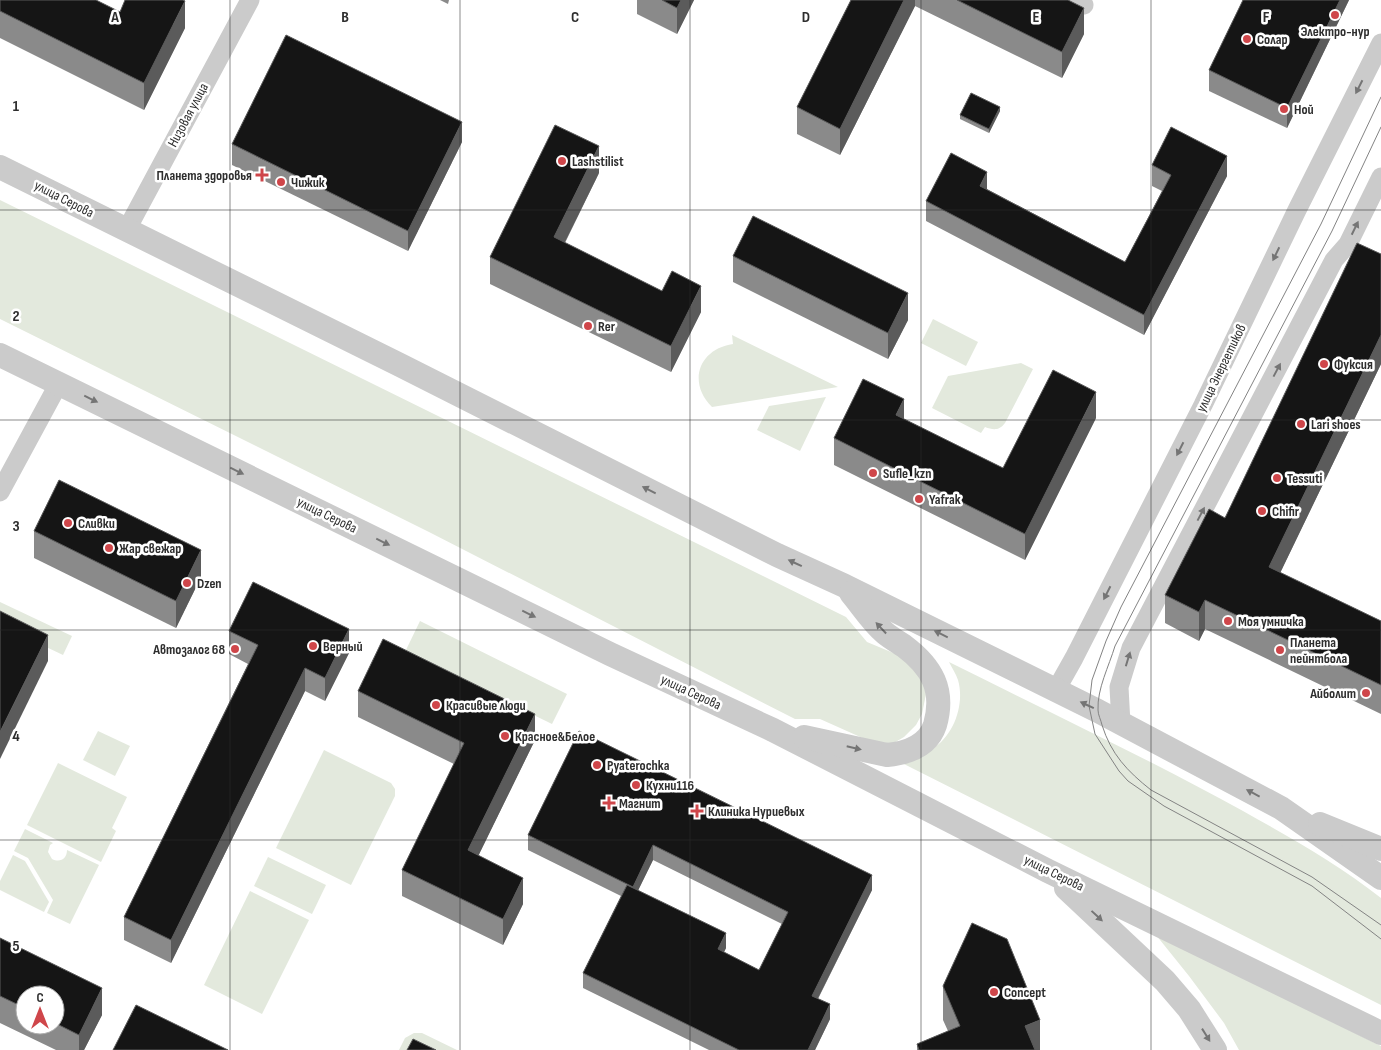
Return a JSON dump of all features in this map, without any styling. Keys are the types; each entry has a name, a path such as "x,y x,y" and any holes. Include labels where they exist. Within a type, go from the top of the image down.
{"street":[{"name":"Низовая улица","path":"126,231 250,0"},
{"name":"улица Энергетиков","path":"1056,690 1078,651 1202,405 1381,43"},
{"name":"улица Серова","path":"0,167 778,555 1056,690 1281,808 1381,849"},
{"path":"1121,724 1119,687 1131,648 1334,260 1348,244 1381,177"},
{"name":"улица Серова","path":"0,354 610,654 773,730 1048,871 1381,1033"},
{"path":"0,492 59,383"},
{"path":"773,730 887,755 900,754 913,749 926,740 933,729 939,704 937,685 924,664 906,647 884,633 845,586"},
{"name":"улица Серова","path":"1281,808 1381,878"},
{"path":"1048,871 1165,980 1189,1009 1215,1050"}],"shaded area":[{"path":"0,200 846,617 867,642 917,665 927,689 922,714 916,725 904,737 892,744 867,740 820,719 795,719 429,532 0,319"},
{"path":"933,319 978,342 966,366 921,343"},
{"path":"732,335 838,387 712,407 704,397 700,387 700,368 712,352 733,344"},
{"path":"1021,363 1033,369 1005,423 998,429 985,427 981,433 932,408 948,376"},
{"path":"826,397 800,451 757,430 769,406"},
{"path":"0,602 72,636 63,655 0,625"},
{"path":"420,621 567,694 552,724 405,652"},
{"path":"949,662 1207,791 1296,841 1381,898 1381,1005 898,761 920,755 932,749 940,743 952,728 959,709 960,689"},
{"path":"98,731 130,746 115,776 83,760"},
{"path":"324,750 391,783 395,789 395,796 351,885 276,848"},
{"path":"58,763 127,797 112,828 116,831 101,862 27,825"},
{"path":"25,829 53,843 50,845 48,852 52,859 58,861 62,859 66,856 67,850 99,865 70,924 47,913 53,900 28,858 14,851"},
{"path":"13,855 25,861 49,902 44,912 0,890 0,881"},
{"path":"268,857 326,885 312,914 254,886"},
{"path":"250,891 309,920 262,1014 204,985"},
{"path":"1156,935 1381,1046 1381,1050 1239,1050 1224,1023"},
{"path":"414,1033 422,1033 457,1050 399,1050 405,1038"}],"building":[{"path":"0,0 96,0 120,12 125,0 185,1 144,83 0,11"},
{"path":"662,0 681,0 677,8"},
{"path":"851,0 904,0 840,129 797,107"},
{"path":"957,0 1068,0 1084,8 1062,52"},
{"path":"1243,0 1340,0 1287,108 1209,70"},
{"path":"286,35 462,122 408,231 232,144"},
{"path":"971,93 1000,107 989,129 960,115"},
{"path":"555,125 599,146 554,237 662,291 672,271 701,286 671,346 490,257"},
{"path":"1171,127 1227,156 1144,315 926,201 951,153 987,172 980,186 1125,262 1171,175 1152,165"},
{"path":"753,216 908,293 888,333 733,256"},
{"path":"1357,243 1381,254 1381,335 1269,567 1381,621 1381,685 1205,600 1199,612 1165,595 1209,509 1225,518"},
{"path":"1053,370 1096,392 1025,534 834,438 863,379 904,399 896,415 1003,468"},
{"path":"59,480 201,550 176,601 34,531"},
{"path":"253,582 349,629 325,678 305,668 171,940 124,917 258,645 229,631"},
{"path":"0,611 48,635 0,732"},
{"path":"383,639 535,714 468,850 523,878 503,919 402,870 464,743 358,691"},
{"path":"579,731 872,875 812,996 830,1004 808,1050 739,1050 583,973 627,885 726,933 718,949 759,970 788,912 653,845 633,887 528,835"},
{"path":"972,923 1007,939 1040,1020 1025,1026 1035,1050 919,1050 917,1044 960,1026 943,986"},
{"path":"0,938 102,988 79,1035 65,1028 65,985 15,985 15,1003 0,996"},
{"path":"136,1005 228,1050 113,1050"},
{"path":"413,1039 436,1050 407,1050"}],"tram line":[{"path":"1381,97 1321,224 1121,607 1092,680 1089,706 1095,734 1119,771 1128,781 1164,806 1312,886 1381,939"},
{"path":"1381,127 1332,231 1115,646 1101,686 1098,702 1099,716 1110,745 1127,769 1151,790 1312,877 1381,925"}],"place":[{"name":"Электро-нур","path":"1335,15"},
{"name":"Солар","path":"1247,39"},
{"name":"Ной","path":"1284,109"},
{"name":"Lashstilist","path":"562,161"},
{"name":"Планета здоровья","path":"262,175"},
{"name":"Чижик","path":"281,182"},
{"name":"Rer","path":"588,326"},
{"name":"Фуксия","path":"1324,364"},
{"name":"Lari shoes","path":"1301,424"},
{"name":"Sufle_kzn","path":"873,473"},
{"name":"Tessuti","path":"1277,478"},
{"name":"Yafrak","path":"919,499"},
{"name":"Chifir","path":"1262,511"},
{"name":"Сливки","path":"68,523"},
{"name":"Жар свежар","path":"109,548"},
{"name":"Dzen","path":"187,583"},
{"name":"Моя умничка","path":"1228,621"},
{"name":"Верный","path":"313,646"},
{"name":"Автозалог 68","path":"235,649"},
{"name":"Планета пейнтбола","path":"1280,650"},
{"name":"Айболит","path":"1366,693"},
{"name":"Красивые люди","path":"436,705"},
{"name":"Красное&Белое","path":"505,736"},
{"name":"Pyaterochka","path":"597,765"},
{"name":"Кухни116","path":"636,785"},
{"name":"Магнит","path":"609,803"},
{"name":"Клиника Нуриевых","path":"697,811"},
{"name":"Concept","path":"994,992"}]}
